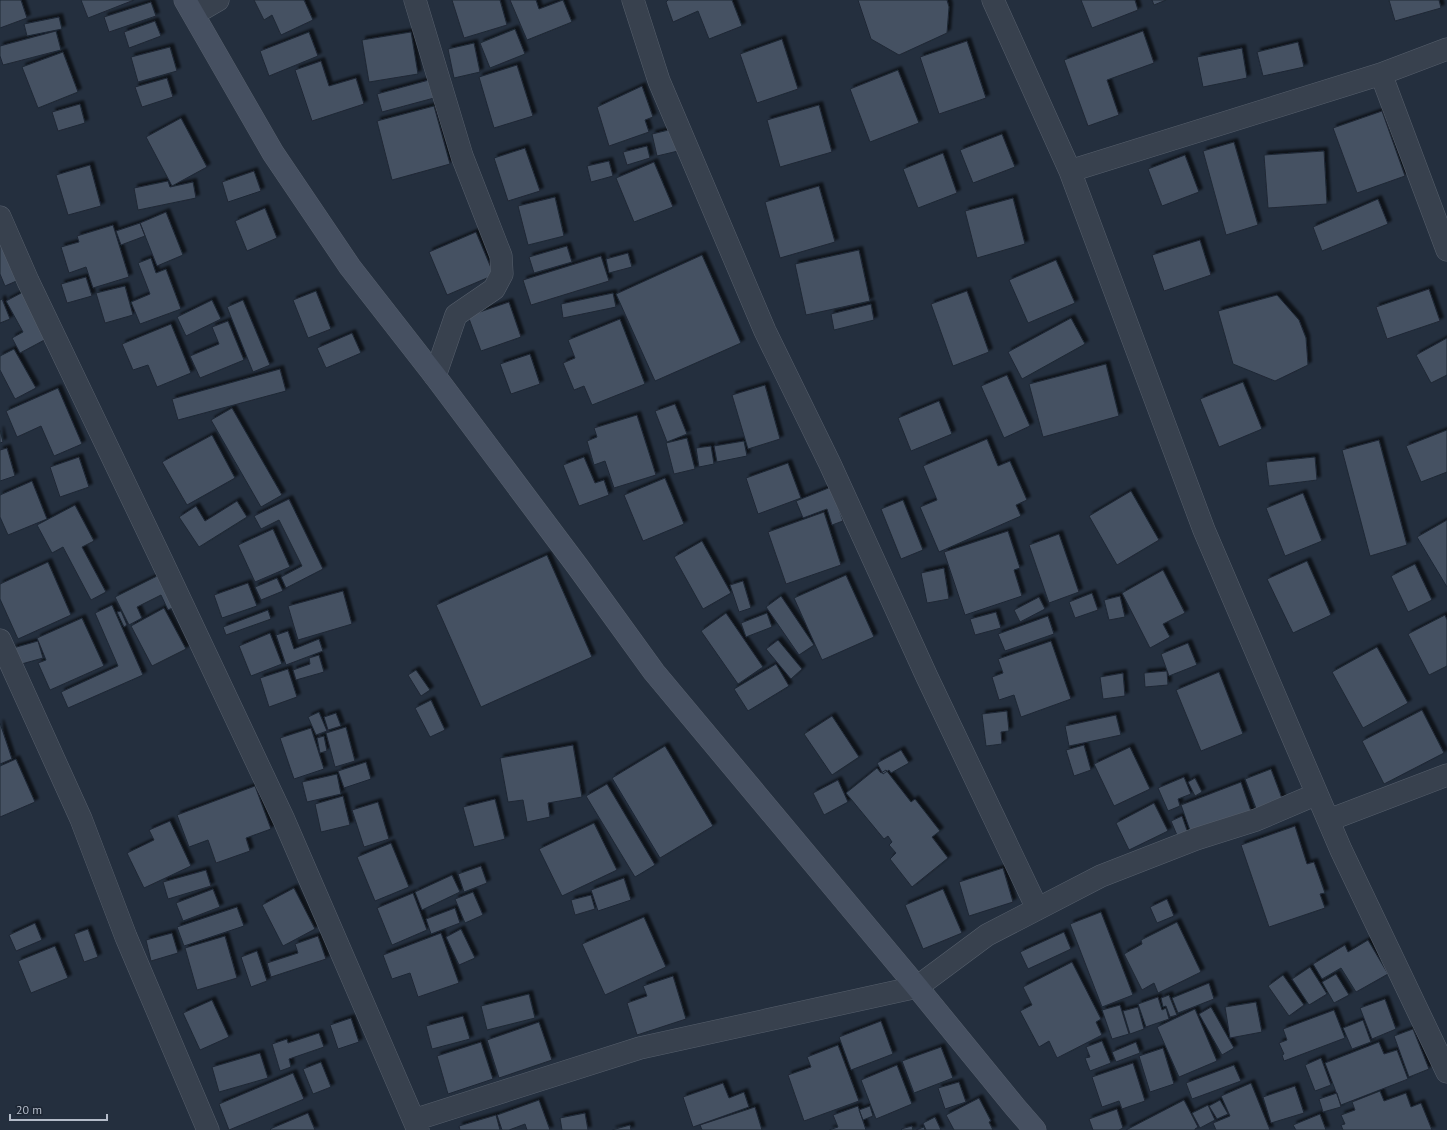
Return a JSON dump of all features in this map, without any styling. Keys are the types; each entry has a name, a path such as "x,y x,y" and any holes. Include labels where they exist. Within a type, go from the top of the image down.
{"main road":[{"path":"190,7 273,153 350,267 435,376 654,672 1035,1130"}],"street":[{"path":"190,7 218,0"},
{"path":"415,0 462,156 501,256 502,274 494,289 456,315 435,376"},
{"path":"632,0 659,81 765,331 830,464 927,677 1037,908"},
{"path":"993,0 1070,171 1204,530 1317,794 1359,887 1447,1072"},
{"path":"1070,171 1381,74 1447,49"},
{"path":"1381,74 1447,250"},
{"path":"0,218 28,281 284,820 416,1125 640,1048 916,987 987,935 1100,876 1196,839 1256,820 1317,794"},
{"path":"0,640 81,819 126,937 208,1130"},
{"path":"1329,820 1447,775"}],"building":[{"path":"0,0 21,0 27,18 0,28"},
{"path":"81,0 134,0 88,18"},
{"path":"254,0 304,0 313,20 281,35 272,15 264,20"},
{"path":"452,0 500,0 507,25 464,38"},
{"path":"510,0 536,0 539,9 563,0 572,22 527,40"},
{"path":"668,0 732,0 742,26 709,39 698,11 673,22 666,2"},
{"path":"858,0 947,0 949,7 947,33 899,55 871,39"},
{"path":"1081,0 1135,0 1138,10 1092,28"},
{"path":"1152,0 1166,0 1154,5"},
{"path":"1389,0 1439,0 1441,8 1395,21"},
{"path":"151,2 156,16 109,32 104,17"},
{"path":"59,17 62,29 27,36 24,24"},
{"path":"155,21 161,36 129,48 124,32"},
{"path":"515,29 525,54 490,68 480,43"},
{"path":"56,31 61,50 3,65 0,56 0,46"},
{"path":"1143,31 1154,63 1107,80 1119,115 1088,126 1064,60"},
{"path":"309,32 318,56 269,76 260,51"},
{"path":"411,32 418,74 369,82 362,40"},
{"path":"782,39 798,89 757,103 740,54"},
{"path":"967,41 986,98 939,114 920,57"},
{"path":"1298,42 1304,67 1263,76 1257,52"},
{"path":"474,43 480,72 454,78 448,49"},
{"path":"170,47 177,71 138,82 131,57"},
{"path":"1242,48 1247,78 1203,87 1197,57"},
{"path":"63,52 78,92 38,108 22,67"},
{"path":"321,61 329,86 356,78 364,104 312,121 295,70"},
{"path":"517,65 533,116 494,128 479,77"},
{"path":"898,70 919,123 870,142 850,89"},
{"path":"167,78 173,97 142,107 135,87"},
{"path":"429,80 434,98 382,112 377,94"},
{"path":"642,86 653,117 645,120 649,132 609,146 597,107"},
{"path":"80,104 85,123 58,131 52,112"},
{"path":"819,105 832,152 780,167 767,120"},
{"path":"434,106 450,164 392,180 377,121"},
{"path":"1382,111 1405,176 1357,193 1333,128"},
{"path":"181,118 207,167 172,186 146,137"},
{"path":"673,129 678,151 657,156 652,134"},
{"path":"1002,134 1015,167 973,183 960,150"},
{"path":"1234,142 1258,225 1226,235 1203,151"},
{"path":"647,146 650,158 627,165 623,152"},
{"path":"525,148 540,191 508,201 494,158"},
{"path":"1324,151 1327,204 1268,208 1264,155"},
{"path":"943,153 957,193 918,208 903,169"},
{"path":"1185,155 1199,192 1162,206 1148,169"},
{"path":"609,161 613,176 591,182 587,166"},
{"path":"654,162 673,207 634,222 616,178"},
{"path":"90,165 101,206 68,215 56,175"},
{"path":"254,171 261,191 228,202 222,182"},
{"path":"168,181 170,187 193,182 196,198 138,210 134,188"},
{"path":"819,186 835,242 780,258 765,202"},
{"path":"555,197 564,236 528,245 518,206"},
{"path":"1013,198 1025,244 977,258 965,211"},
{"path":"1378,199 1388,224 1322,251 1313,227"},
{"path":"265,208 277,238 247,251 235,221"},
{"path":"166,212 183,255 157,266 140,223"},
{"path":"140,223 145,236 121,245 116,231"},
{"path":"113,225 129,277 93,288 86,267 69,273 61,247 79,242 77,236"},
{"path":"0,229 21,279 5,286 0,274"},
{"path":"476,232 494,275 447,295 429,252"},
{"path":"1200,240 1211,275 1164,291 1152,255"},
{"path":"567,246 572,262 534,273 529,257"},
{"path":"859,250 870,301 806,315 795,264"},
{"path":"628,253 632,267 609,273 606,259"},
{"path":"702,255 741,343 655,381 616,294"},
{"path":"601,256 609,281 531,305 523,280"},
{"path":"151,258 156,273 166,269 181,309 140,324 131,302 150,294 138,263"},
{"path":"1056,260 1075,303 1028,323 1009,280"},
{"path":"86,277 92,296 67,303 61,284"},
{"path":"125,286 133,315 105,323 96,293"},
{"path":"1429,289 1440,321 1387,339 1376,307"},
{"path":"25,291 50,337 20,353 12,338 23,332 6,301"},
{"path":"316,291 331,329 308,338 293,300"},
{"path":"967,291 989,352 953,366 931,304"},
{"path":"613,293 616,307 563,318 561,304"},
{"path":"1277,295 1299,320 1306,338 1308,365 1275,381 1233,364 1218,311"},
{"path":"2,299 10,319 0,323 0,300"},
{"path":"212,300 221,319 186,336 177,317"},
{"path":"243,300 270,365 253,372 227,307"},
{"path":"509,302 521,337 481,351 468,316"},
{"path":"871,304 874,320 834,330 831,314"},
{"path":"1071,318 1085,344 1022,379 1008,352"},
{"path":"620,319 645,384 592,405 584,386 574,390 563,363 575,358 568,340"},
{"path":"228,321 244,360 200,378 190,356 219,344 212,327"},
{"path":"171,324 191,373 157,387 148,365 133,370 122,344"},
{"path":"352,333 361,353 326,368 317,348"},
{"path":"1447,338 1447,375 1431,383 1416,355"},
{"path":"14,349 36,388 15,399 0,370 0,356"},
{"path":"530,354 540,384 511,394 500,364"},
{"path":"1106,364 1119,416 1043,437 1029,384"},
{"path":"280,369 286,391 178,420 172,399"},
{"path":"1007,375 1030,426 1004,438 981,386"},
{"path":"1243,382 1262,429 1219,447 1200,399"},
{"path":"765,385 780,439 748,449 732,395"},
{"path":"58,388 82,444 54,456 41,426 17,437 6,411"},
{"path":"939,401 952,434 911,451 898,418"},
{"path":"675,404 687,434 667,442 655,411"},
{"path":"232,408 282,495 261,507 211,420"},
{"path":"637,415 656,475 614,488 605,461 594,465 587,441 597,437 594,428"},
{"path":"0,430 3,442 0,443"},
{"path":"1447,430 1447,472 1421,482 1406,446"},
{"path":"212,435 235,478 187,505 162,462"},
{"path":"687,438 695,469 674,474 666,443"},
{"path":"987,439 998,466 1010,461 1027,500 1016,505 1021,516 939,552 920,507 937,500 923,466"},
{"path":"1379,440 1407,545 1370,556 1342,450"},
{"path":"744,441 747,456 717,462 714,446"},
{"path":"711,446 714,464 699,467 696,448"},
{"path":"7,448 15,476 0,481 0,450"},
{"path":"79,457 89,487 60,497 50,467"},
{"path":"584,457 595,483 604,480 609,495 579,506 563,465"},
{"path":"1315,457 1317,480 1269,486 1266,462"},
{"path":"788,463 801,498 758,514 746,478"},
{"path":"665,478 684,524 643,541 624,495"},
{"path":"32,481 47,519 8,535 0,517 0,495"},
{"path":"831,487 843,521 832,525 827,509 803,518 796,501"},
{"path":"1131,491 1159,540 1117,565 1089,516"},
{"path":"1303,493 1322,541 1285,556 1266,508"},
{"path":"289,499 323,569 286,588 281,577 302,566 279,520 261,529 254,516"},
{"path":"903,500 923,550 901,559 881,509"},
{"path":"237,501 247,517 199,547 179,517 196,506 205,521"},
{"path":"75,505 94,541 82,547 106,592 91,600 63,547 52,553 37,525"},
{"path":"824,512 841,565 786,584 768,532"},
{"path":"1447,520 1447,587 1417,537"},
{"path":"273,529 290,567 255,582 238,545"},
{"path":"1008,531 1020,568 1014,570 1022,596 965,615 944,552"},
{"path":"1059,534 1079,592 1049,603 1029,545"},
{"path":"702,541 731,593 703,609 674,557"},
{"path":"547,555 592,657 481,707 436,605"},
{"path":"1307,561 1331,615 1293,633 1267,579"},
{"path":"48,562 71,615 18,639 0,599 0,584"},
{"path":"1415,564 1432,600 1408,612 1391,576"},
{"path":"944,568 949,599 927,603 921,573"},
{"path":"1163,570 1185,613 1163,624 1170,637 1150,648 1122,593"},
{"path":"165,572 181,604 168,610 161,595 137,607 142,618 129,625 115,597"},
{"path":"846,575 874,637 822,660 794,598"},
{"path":"277,578 283,591 261,600 255,587"},
{"path":"743,581 751,608 739,612 730,585"},
{"path":"248,583 257,606 222,618 214,595"},
{"path":"343,591 352,624 298,640 288,606"},
{"path":"1092,593 1098,610 1075,618 1069,602"},
{"path":"781,596 814,645 799,655 766,607"},
{"path":"1120,596 1125,617 1109,620 1104,600"},
{"path":"1039,597 1045,609 1020,622 1014,610"},
{"path":"112,605 143,675 68,708 61,692 118,666 95,613"},
{"path":"164,608 186,649 152,666 131,626"},
{"path":"268,610 271,619 226,635 223,627"},
{"path":"121,611 127,625 124,627 117,612"},
{"path":"996,612 1001,628 975,635 970,619"},
{"path":"726,613 763,667 738,684 701,631"},
{"path":"767,613 772,627 746,637 741,623"},
{"path":"1445,615 1447,620 1447,666 1429,675 1408,634"},
{"path":"1048,616 1054,634 1005,651 998,634"},
{"path":"82,618 104,666 50,690 38,663 46,660 37,638"},
{"path":"288,631 294,649 319,639 323,651 286,665 276,635"},
{"path":"270,633 282,664 251,676 239,646"},
{"path":"778,640 802,669 791,679 766,649"},
{"path":"38,641 43,658 18,665 13,648"},
{"path":"1051,641 1071,699 1021,717 1014,695 999,700 992,677 1003,673 998,659"},
{"path":"1188,643 1197,665 1169,676 1161,654"},
{"path":"1377,647 1408,703 1363,728 1332,672"},
{"path":"319,655 324,672 296,680 293,670 310,664 309,658"},
{"path":"776,664 789,686 748,711 734,689"},
{"path":"288,669 297,697 269,707 260,678"},
{"path":"416,670 430,690 421,696 408,675"},
{"path":"1167,671 1168,685 1145,687 1144,673"},
{"path":"1219,672 1243,734 1201,751 1176,690"},
{"path":"1123,673 1125,696 1103,699 1100,677"},
{"path":"431,700 445,730 430,737 415,708"},
{"path":"1422,710 1444,753 1384,784 1362,741"},
{"path":"1007,711 1009,731 1001,732 1002,744 986,746 982,714"},
{"path":"319,712 327,731 316,735 308,717"},
{"path":"336,713 341,726 328,730 324,717"},
{"path":"1116,715 1121,735 1069,746 1065,726"},
{"path":"832,716 859,757 832,775 804,734"},
{"path":"0,723 12,759 0,764"},
{"path":"346,727 355,761 335,767 326,733"},
{"path":"311,728 324,769 294,779 280,738"},
{"path":"324,736 327,751 320,753 317,738"},
{"path":"573,745 582,797 548,803 550,817 527,822 523,800 508,802 500,758"},
{"path":"1084,745 1091,770 1074,776 1066,750"},
{"path":"665,746 713,826 660,858 612,778"},
{"path":"1130,747 1150,789 1114,806 1094,764"},
{"path":"901,750 909,763 891,773 889,770 883,774 877,763"},
{"path":"16,759 35,802 0,817 0,766"},
{"path":"366,762 371,779 344,788 338,771"},
{"path":"877,768 881,773 886,770 911,802 915,799 940,831 932,837 948,858 912,887 890,859 896,853 889,845 892,842 888,836 884,839 846,793"},
{"path":"1271,769 1283,801 1257,811 1245,779"},
{"path":"337,774 341,794 307,802 302,782"},
{"path":"1184,777 1191,794 1178,799 1180,806 1168,811 1158,788"},
{"path":"1195,778 1202,792 1195,796 1188,782"},
{"path":"838,780 848,802 824,815 813,793"},
{"path":"1241,782 1252,814 1192,836 1181,805"},
{"path":"607,784 655,865 635,877 586,796"},
{"path":"255,786 271,829 246,838 250,851 216,863 208,840 189,847 177,815"},
{"path":"343,796 350,825 321,832 315,804"},
{"path":"495,799 505,839 474,847 463,807"},
{"path":"378,802 389,839 364,847 352,810"},
{"path":"1154,803 1168,831 1129,850 1116,823"},
{"path":"1182,816 1189,836 1179,840 1171,821"},
{"path":"170,821 191,866 144,888 127,853 154,840 149,830"},
{"path":"594,823 617,870 562,896 539,849"},
{"path":"1295,826 1307,864 1314,862 1325,893 1320,894 1325,908 1269,927 1241,845"},
{"path":"391,843 409,887 375,901 357,857"},
{"path":"481,866 487,883 464,892 458,874"},
{"path":"1003,868 1013,902 969,916 959,882"},
{"path":"206,870 211,886 168,899 163,882"},
{"path":"452,875 460,892 422,910 415,892"},
{"path":"624,878 631,900 598,911 591,890"},
{"path":"294,888 315,929 283,946 262,905"},
{"path":"213,889 220,907 183,921 176,903"},
{"path":"943,889 962,933 923,949 905,905"},
{"path":"473,892 483,915 465,923 455,899"},
{"path":"413,893 427,930 392,945 377,908"},
{"path":"591,895 595,909 575,915 571,900"},
{"path":"1167,899 1174,916 1157,923 1150,907"},
{"path":"237,907 244,926 184,946 177,927"},
{"path":"455,908 460,923 431,934 426,919"},
{"path":"1101,912 1133,995 1102,1007 1070,924"},
{"path":"644,917 666,967 605,995 582,944"},
{"path":"1177,922 1201,972 1158,993 1154,983 1142,990 1124,954 1142,944 1141,940"},
{"path":"35,923 42,940 16,951 9,935"},
{"path":"88,929 98,957 84,962 74,934"},
{"path":"461,929 475,958 459,965 446,937"},
{"path":"1064,932 1071,949 1028,969 1020,952"},
{"path":"172,933 178,953 151,961 146,940"},
{"path":"441,933 459,983 418,997 410,973 392,979 383,955"},
{"path":"225,936 237,978 197,990 185,948"},
{"path":"318,936 326,959 271,977 267,963 298,953 295,944"},
{"path":"1368,940 1388,974 1356,992 1341,968 1322,979 1313,964 1345,945 1348,952"},
{"path":"55,946 68,978 31,993 18,961"},
{"path":"257,951 267,981 251,987 241,957"},
{"path":"1072,962 1101,1019 1096,1022 1102,1035 1057,1058 1049,1041 1039,1047 1020,1011 1032,1005 1023,987"},
{"path":"1310,967 1327,994 1309,1005 1292,979"},
{"path":"1336,974 1349,995 1334,1003 1322,982"},
{"path":"1283,975 1304,1005 1289,1016 1268,986"},
{"path":"673,976 686,1019 637,1035 627,1003 647,996 643,986"},
{"path":"1209,983 1214,999 1178,1013 1172,998"},
{"path":"529,994 535,1018 487,1030 481,1006"},
{"path":"1169,995 1177,1015 1170,1017 1166,1006 1163,1007 1161,998"},
{"path":"1158,997 1162,1010 1166,1008 1169,1019 1146,1027 1138,1004"},
{"path":"1385,999 1396,1029 1372,1039 1360,1008"},
{"path":"212,1000 229,1037 200,1050 183,1013"},
{"path":"1256,1002 1262,1032 1230,1038 1225,1007"},
{"path":"1120,1005 1129,1034 1112,1039 1102,1010"},
{"path":"1138,1007 1144,1029 1130,1034 1123,1011"},
{"path":"1211,1007 1234,1048 1222,1055 1199,1014"},
{"path":"1195,1009 1217,1061 1179,1077 1157,1027"},
{"path":"1334,1010 1345,1038 1284,1061 1282,1055 1284,1054 1279,1043 1287,1040 1283,1029"},
{"path":"463,1016 470,1039 432,1049 426,1026"},
{"path":"351,1018 359,1042 338,1049 330,1025"},
{"path":"1363,1020 1371,1042 1352,1049 1343,1028"},
{"path":"881,1021 893,1054 851,1070 839,1037"},
{"path":"539,1022 552,1060 499,1078 487,1040"},
{"path":"1413,1029 1429,1069 1409,1077 1394,1036"},
{"path":"319,1033 324,1047 289,1059 291,1067 280,1071 272,1044 287,1039 288,1043"},
{"path":"1102,1041 1111,1063 1090,1071 1085,1058 1090,1057 1086,1047"},
{"path":"481,1042 493,1079 448,1094 437,1056"},
{"path":"1136,1042 1140,1053 1116,1062 1112,1052"},
{"path":"1379,1042 1384,1054 1397,1050 1408,1079 1341,1105 1325,1063"},
{"path":"838,1045 859,1101 804,1121 788,1075 811,1067 807,1057"},
{"path":"941,1047 953,1078 914,1093 902,1061"},
{"path":"1163,1048 1174,1084 1150,1092 1139,1056"},
{"path":"260,1053 268,1078 219,1092 212,1067"},
{"path":"1321,1058 1331,1085 1315,1091 1305,1065"},
{"path":"321,1062 331,1087 313,1094 303,1069"},
{"path":"1133,1063 1145,1101 1122,1109 1119,1101 1102,1107 1092,1077"},
{"path":"897,1065 912,1104 876,1119 861,1080"},
{"path":"1234,1065 1241,1081 1192,1099 1186,1083"},
{"path":"293,1073 304,1099 229,1130 219,1104"},
{"path":"959,1082 966,1102 945,1109 938,1088"},
{"path":"723,1083 729,1098 744,1092 749,1107 693,1127 683,1097"},
{"path":"1251,1083 1270,1130 1216,1130 1213,1123 1230,1116 1221,1096"},
{"path":"1295,1086 1304,1113 1271,1123 1263,1097"},
{"path":"1380,1091 1384,1101 1406,1093 1411,1107 1421,1103 1432,1130 1343,1130 1341,1125 1345,1124 1341,1115 1355,1110 1352,1102"},
{"path":"1337,1093 1341,1107 1323,1112 1319,1099"},
{"path":"979,1098 991,1121 989,1122 993,1130 954,1130 946,1115"},
{"path":"539,1100 550,1130 527,1130 525,1124 509,1130 502,1130 497,1115"},
{"path":"1184,1100 1198,1127 1195,1130 1126,1130"},
{"path":"1220,1100 1228,1114 1217,1119 1209,1106"},
{"path":"1208,1105 1215,1120 1200,1128 1192,1113"},
{"path":"858,1106 866,1130 829,1130 838,1127 833,1115"},
{"path":"870,1106 873,1116 863,1120 859,1110"},
{"path":"755,1107 762,1130 702,1130 700,1125"},
{"path":"1117,1109 1123,1128 1119,1130 1093,1130 1089,1119"},
{"path":"308,1113 315,1130 270,1129"},
{"path":"585,1113 588,1130 562,1130 560,1118"},
{"path":"1320,1114 1326,1130 1296,1130 1293,1125"},
{"path":"496,1115 500,1130 460,1130 459,1126"},
{"path":"935,1117 941,1130 926,1130 923,1123"},
{"path":"630,1125 631,1130 612,1130"},
{"path":"912,1126 913,1130 901,1129"},
{"path":"924,1127 925,1130 916,1130"}]}
